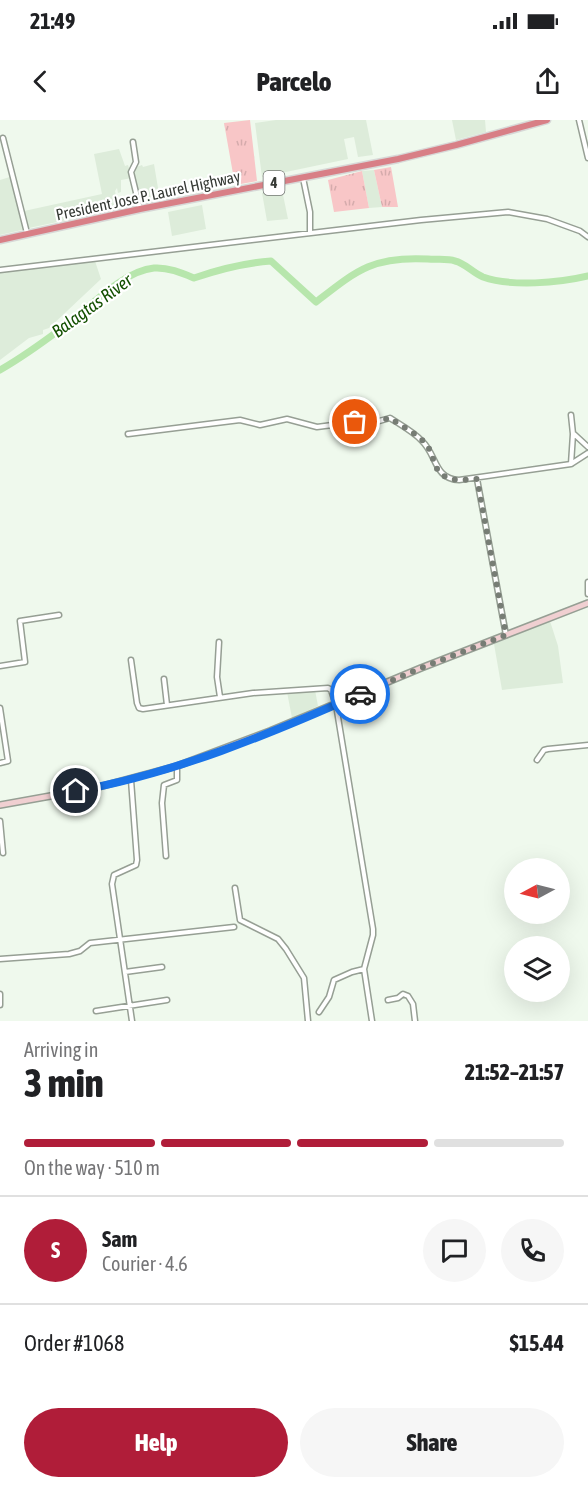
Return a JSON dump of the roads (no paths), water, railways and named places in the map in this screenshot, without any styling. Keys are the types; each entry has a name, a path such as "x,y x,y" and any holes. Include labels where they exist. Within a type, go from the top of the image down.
{"highway":[{"name":"President Jose P. Laurel Highway","path":"0,240 140,209 429,152 547,120"}],"main road":[{"path":"0,805 131,780 177,766 336,705 421,668 588,603"}],"street":[{"path":"579,120 588,158"},
{"path":"3,138 27,234"},
{"path":"132,142 136,162 131,172 140,209"},
{"path":"303,177 310,213 310,233"},
{"path":"0,270 421,220 508,212 546,219 580,231 588,237"},
{"path":"571,415 573,434 571,464"},
{"path":"128,434 240,420 260,425 287,419 317,427 355,422 365,425 390,418 420,438 429,449 436,467 443,476 452,480 477,479 571,464 588,453"},
{"path":"573,434 588,447"},
{"path":"477,479 506,635"},
{"path":"588,582 588,594"},
{"path":"0,666 25,662 20,621 59,615"},
{"path":"219,642 217,677 220,697"},
{"path":"131,660 139,708 168,706 266,691 328,688 332,690 373,935 364,969 372,1021"},
{"path":"164,679 168,706"},
{"path":"0,708 8,761 0,763"},
{"path":"537,760 548,748 588,745"},
{"path":"166,856 162,802 164,785 177,780 177,766"},
{"path":"131,780 137,860 136,865 112,878 132,1021"},
{"path":"0,821 3,853"},
{"path":"235,888 240,920 278,939 304,978 308,1021"},
{"path":"0,959 69,954 80,951 90,943 234,927"},
{"path":"125,972 162,967"},
{"path":"319,1012 329,997 334,980 364,969"},
{"path":"0,994 0,1005"},
{"path":"388,1000 398,998 403,994 408,996 413,1004 415,1021"},
{"path":"96,1011 167,1000"}],"waterway":[{"name":"Balagtas River","path":"0,370 54,334 117,284 130,276 154,268 170,269 194,278 232,267 271,261 316,302 343,281 367,267 393,260 452,260 483,277 507,282 563,281 588,276"}]}
